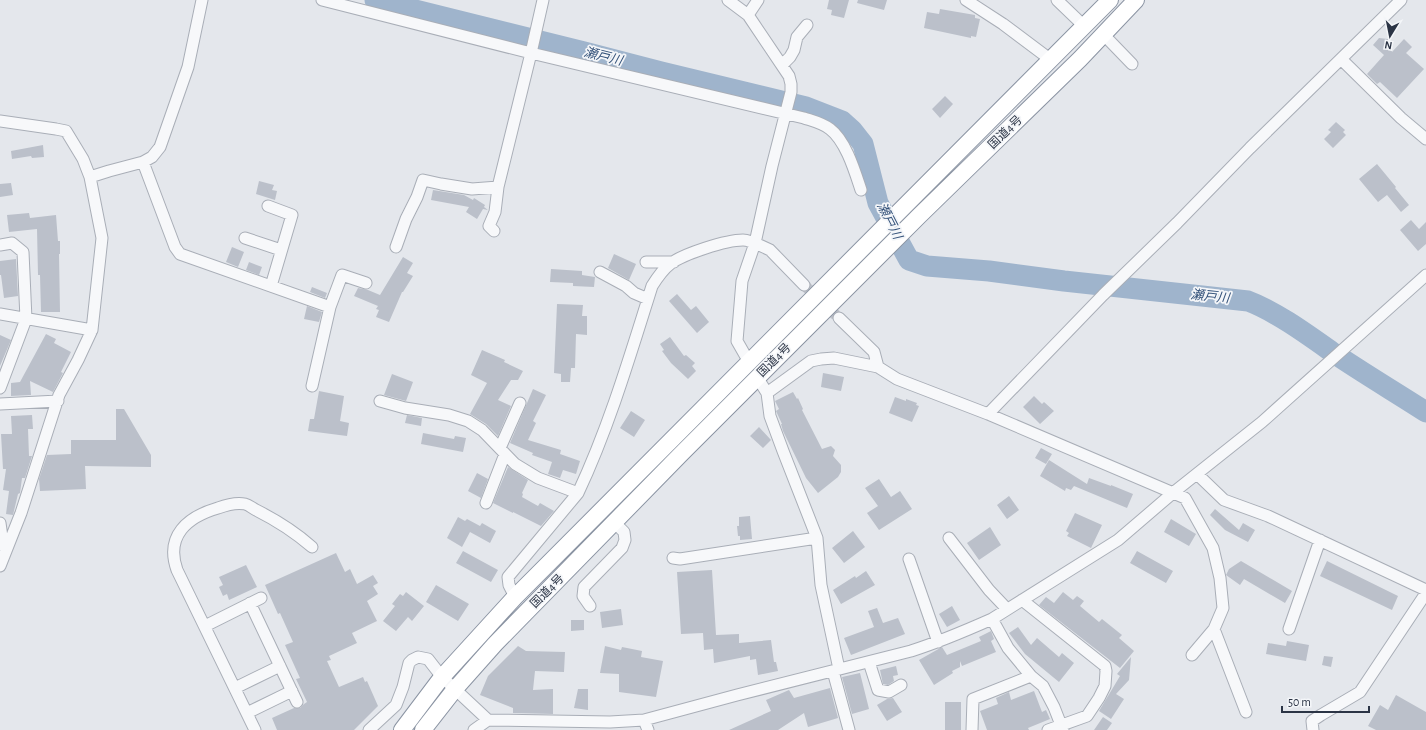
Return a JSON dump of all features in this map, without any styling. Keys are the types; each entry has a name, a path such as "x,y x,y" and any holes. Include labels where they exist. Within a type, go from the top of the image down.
{"highway":[{"name":"国道4号","path":"402,730 442,677 515,597 1110,0"},
{"name":"国道4号","path":"423,730 455,689 495,644 614,522 919,216 1080,59 1136,0"}],"street":[{"path":"90,177 109,170 143,162 152,157 160,147 188,67 202,0"},
{"path":"322,0 786,112 819,123 835,134 854,168 861,190"},
{"path":"494,230 489,226 495,212 498,187 543,0"},
{"path":"728,0 748,15 789,76 791,84 791,92 772,166 755,243 742,281 737,341 749,362"},
{"path":"748,15 758,0"},
{"path":"966,0 1003,24 1051,60"},
{"path":"1057,0 1084,26"},
{"path":"988,414 1103,295 1401,0"},
{"path":"782,65 790,58 794,50 797,37 806,25"},
{"path":"1103,34 1132,64"},
{"path":"1341,59 1401,118 1426,139"},
{"path":"0,121 56,128 66,132 83,159 90,177 102,238 92,330 58,401 21,513 0,566"},
{"path":"143,162 174,247 180,254 330,308"},
{"path":"396,247 423,180 472,189 498,187"},
{"path":"268,206 292,215 271,286"},
{"path":"245,238 281,250"},
{"path":"515,597 509,585 508,577 578,493 593,460 610,414 652,286 659,275 681,257 730,241 745,240 770,250 804,284"},
{"path":"0,245 12,243 23,252 26,319 0,388"},
{"path":"646,262 674,262"},
{"path":"600,272 626,286 634,293 648,299"},
{"path":"312,386 330,308 342,275 366,283"},
{"path":"369,730 396,705 408,668 412,660 418,658 428,659 442,677 488,720 522,725 610,722 646,725 737,695 911,651 938,642 992,619 1118,540 1174,492 1262,422 1329,360 1426,275"},
{"path":"0,314 92,330"},
{"path":"839,318 874,352 878,367"},
{"path":"767,393 811,362 821,359 834,358 878,367 897,378 988,414 1174,492 1185,498 1213,548 1220,578 1223,608 1214,628 1192,656"},
{"path":"757,377 767,393 770,416 817,538 821,585 836,670 849,730"},
{"path":"0,404 58,401"},
{"path":"380,401 405,408 449,415 468,421 482,430 515,464 538,478 578,493"},
{"path":"486,503 502,451 520,403"},
{"path":"1197,474 1224,500 1268,516 1426,592 1360,692 1321,714 1312,721 1312,730"},
{"path":"255,730 177,570 173,554 177,537 185,525 196,516 228,505 245,504 266,515 299,536 312,548"},
{"path":"590,606 582,596 584,587 622,548 625,543 624,532 614,522"},
{"path":"0,523 3,544 6,549"},
{"path":"673,558 680,559 817,538"},
{"path":"949,538 1007,609"},
{"path":"1289,629 1320,540"},
{"path":"909,560 938,642"},
{"path":"205,626 261,598"},
{"path":"1022,600 1105,666 1105,686 1100,698 1087,716 1062,727 1048,730"},
{"path":"250,603 297,702"},
{"path":"992,619 1008,648 1031,676 1043,686 1062,727"},
{"path":"1214,628 1246,712"},
{"path":"869,662 878,690 889,692 901,685"},
{"path":"235,688 280,666"},
{"path":"972,730 973,699 1031,676"},
{"path":"247,713 292,691"},
{"path":"474,730 488,720"}],"building":[{"path":"829,0 849,0 844,18 831,15 832,10 827,9"},
{"path":"858,0 887,0 884,10 857,3"},
{"path":"940,9 975,15 975,18 980,19 976,37 971,36 971,38 924,28 927,12 939,14"},
{"path":"1379,38 1388,39 1392,52 1404,39 1412,47 1406,53 1424,69 1397,98 1380,82 1377,84 1367,74 1384,55 1373,45"},
{"path":"945,96 953,104 940,118 932,109"},
{"path":"1336,122 1345,130 1343,132 1346,135 1333,148 1324,139 1331,132 1328,130"},
{"path":"43,145 44,157 32,158 31,156 12,159 11,151"},
{"path":"1377,164 1409,205 1401,212 1387,195 1378,202 1359,179"},
{"path":"259,181 274,185 272,190 277,191 275,200 256,194"},
{"path":"11,183 13,195 0,197 0,184"},
{"path":"433,190 464,195 473,200 474,198 485,205 484,207 488,210 483,209 477,219 466,212 469,207 431,200"},
{"path":"29,213 30,218 56,215 58,241 60,241 60,312 41,312 40,275 38,275 37,229 9,232 7,215"},
{"path":"1411,220 1419,229 1426,222 1426,244 1418,251 1400,230"},
{"path":"232,247 244,252 238,267 226,262"},
{"path":"614,254 636,264 629,280 608,268"},
{"path":"403,257 413,263 407,273 413,276 402,292 389,322 376,317 379,310 376,309 378,306 354,296 358,288 380,295"},
{"path":"16,259 18,296 4,298 0,275 0,261"},
{"path":"249,262 262,267 259,275 246,270"},
{"path":"551,269 582,271 582,275 595,277 594,287 573,286 573,283 550,282"},
{"path":"312,287 327,293 325,298 310,292"},
{"path":"677,294 691,310 696,306 709,322 697,333 669,301"},
{"path":"557,304 583,305 582,316 587,316 587,335 576,334 575,368 571,368 570,382 561,382 561,374 554,373"},
{"path":"307,306 322,312 319,322 304,319"},
{"path":"46,334 56,339 54,343 71,352 61,372 63,373 53,392 30,381 31,395 11,396 11,383 20,382"},
{"path":"0,335 11,340 0,366"},
{"path":"670,337 684,356 686,355 695,363 692,366 696,371 688,379 671,363 662,351 664,350 660,344"},
{"path":"482,350 505,360 504,362 523,371 518,380 511,380 498,400 511,406 498,436 486,424 470,414 487,383 471,375"},
{"path":"823,373 844,377 841,391 821,387"},
{"path":"392,374 413,382 406,401 384,395"},
{"path":"533,389 546,395 533,421 536,423 528,440 561,450 560,454 580,461 576,474 563,470 560,478 548,474 552,462 532,455 533,453 510,443"},
{"path":"319,391 344,396 340,421 349,423 347,436 308,431 310,419 314,419"},
{"path":"793,392 797,399 798,398 803,409 802,410 822,449 831,446 835,450 833,456 841,465 841,472 838,477 818,493 806,478 783,431 782,424 776,411 779,409 775,401"},
{"path":"1034,396 1042,404 1044,402 1054,411 1040,424 1023,407"},
{"path":"895,397 917,403 916,405 919,406 912,422 889,413"},
{"path":"116,409 124,409 151,455 151,467 85,466 86,489 40,491 39,479 47,455 71,454 71,440 116,440"},
{"path":"631,411 645,420 634,437 620,428"},
{"path":"32,415 33,429 28,429 29,456 32,456 25,478 22,478 20,493 18,494 13,515 6,514 9,491 3,490 6,469 3,469 1,434 12,434 11,416"},
{"path":"407,415 422,418 421,426 405,423"},
{"path":"759,427 771,440 763,448 750,436"},
{"path":"423,433 454,439 455,436 466,438 463,452 421,444"},
{"path":"1041,448 1052,454 1046,464 1035,458"},
{"path":"1049,460 1087,484 1089,478 1133,494 1127,508 1074,486 1071,490 1066,488 1065,491 1040,476"},
{"path":"508,467 528,480 522,493 522,497 538,506 540,503 554,511 541,526 493,503"},
{"path":"477,473 488,479 481,498 468,491"},
{"path":"879,479 891,497 900,491 912,509 879,530 867,513 878,506 865,488"},
{"path":"1009,496 1019,510 1007,519 997,505"},
{"path":"1215,509 1239,530 1243,523 1255,530 1248,542 1225,530 1210,515"},
{"path":"1075,513 1102,525 1091,548 1067,536 1069,533 1066,531"},
{"path":"750,516 752,539 740,540 737,526 739,526 739,517"},
{"path":"458,517 465,521 467,519 480,526 482,523 496,531 490,543 470,532 462,547 447,538"},
{"path":"1171,519 1196,534 1189,546 1164,532"},
{"path":"990,527 1001,545 979,560 967,543"},
{"path":"853,531 865,547 844,563 832,548"},
{"path":"463,551 498,570 491,582 456,563"},
{"path":"1137,551 1173,571 1166,583 1130,563"},
{"path":"336,553 345,572 350,569 357,584 373,575 378,583 373,586 378,594 367,601 377,621 352,633 357,643 329,656 331,660 327,661 339,687 363,677 365,682 367,681 378,706 354,730 277,730 272,718 294,708 300,708 307,702 296,679 300,678 285,645 293,642 265,585"},
{"path":"1241,561 1292,591 1285,603 1244,579 1240,585 1226,575 1229,569"},
{"path":"1327,561 1398,596 1392,610 1320,576"},
{"path":"246,565 257,587 229,600 227,594 223,596 219,587 223,585 219,577"},
{"path":"712,570 716,635 739,634 739,643 771,640 774,662 776,662 778,671 758,675 756,659 750,660 750,656 714,663 713,649 704,650 703,633 681,634 677,572"},
{"path":"866,571 875,585 841,604 833,590"},
{"path":"436,585 469,604 458,621 426,602"},
{"path":"406,592 424,606 412,621 408,617 396,631 383,621 395,606 392,604 400,594 403,596"},
{"path":"1063,592 1073,600 1077,596 1084,601 1080,606 1099,622 1102,619 1122,635 1119,638 1134,651 1120,668 1039,605 1046,597 1054,603"},
{"path":"952,606 960,620 947,627 939,614"},
{"path":"877,608 883,623 898,618 905,634 851,655 844,638 874,627 868,611"},
{"path":"621,609 623,625 602,628 600,612"},
{"path":"571,620 584,620 584,630 571,631"},
{"path":"1018,627 1031,645 1037,638 1059,657 1062,653 1074,663 1059,682 1025,654 1009,633"},
{"path":"991,631 994,639 991,641 996,652 962,666 960,661 960,667 952,671 953,673 934,685 919,660 942,647 947,655 981,641 979,637"},
{"path":"1287,641 1309,645 1306,661 1266,654 1268,643 1286,646"},
{"path":"518,646 526,651 565,652 564,672 535,671 533,690 553,689 553,714 513,713 513,708 480,695 488,676"},
{"path":"605,646 621,650 622,647 642,651 641,657 663,661 656,697 619,692 619,674 600,673"},
{"path":"1324,656 1333,657 1331,667 1322,665"},
{"path":"1131,657 1129,680 1116,694 1124,699 1111,719 1099,711 1120,676 1117,674"},
{"path":"896,666 898,675 893,676 894,681 888,685 883,684 880,670"},
{"path":"860,673 869,709 852,714 842,677"},
{"path":"830,688 838,718 808,727 804,713 778,730 729,730 771,711 766,700 789,690 794,698"},
{"path":"578,689 588,689 588,710 574,708"},
{"path":"1034,691 1042,712 1046,710 1050,719 1028,728 1029,730 987,730 980,711 998,704 996,698 1009,692 1011,700"},
{"path":"1396,695 1426,712 1426,730 1376,730 1368,726 1380,705 1388,710"},
{"path":"893,698 902,712 887,721 877,705 887,699"},
{"path":"945,702 961,702 961,730 945,730"},
{"path":"1103,717 1112,723 1107,730 1094,730"}],"waterway":[{"name":"瀬戸川","path":"375,0 806,107 842,121 852,130 863,144 878,203 909,260 927,266 989,271 1064,281 1248,301 1291,324 1344,360 1426,412"}],"tunnel":[{"path":"804,285 839,318"}]}
